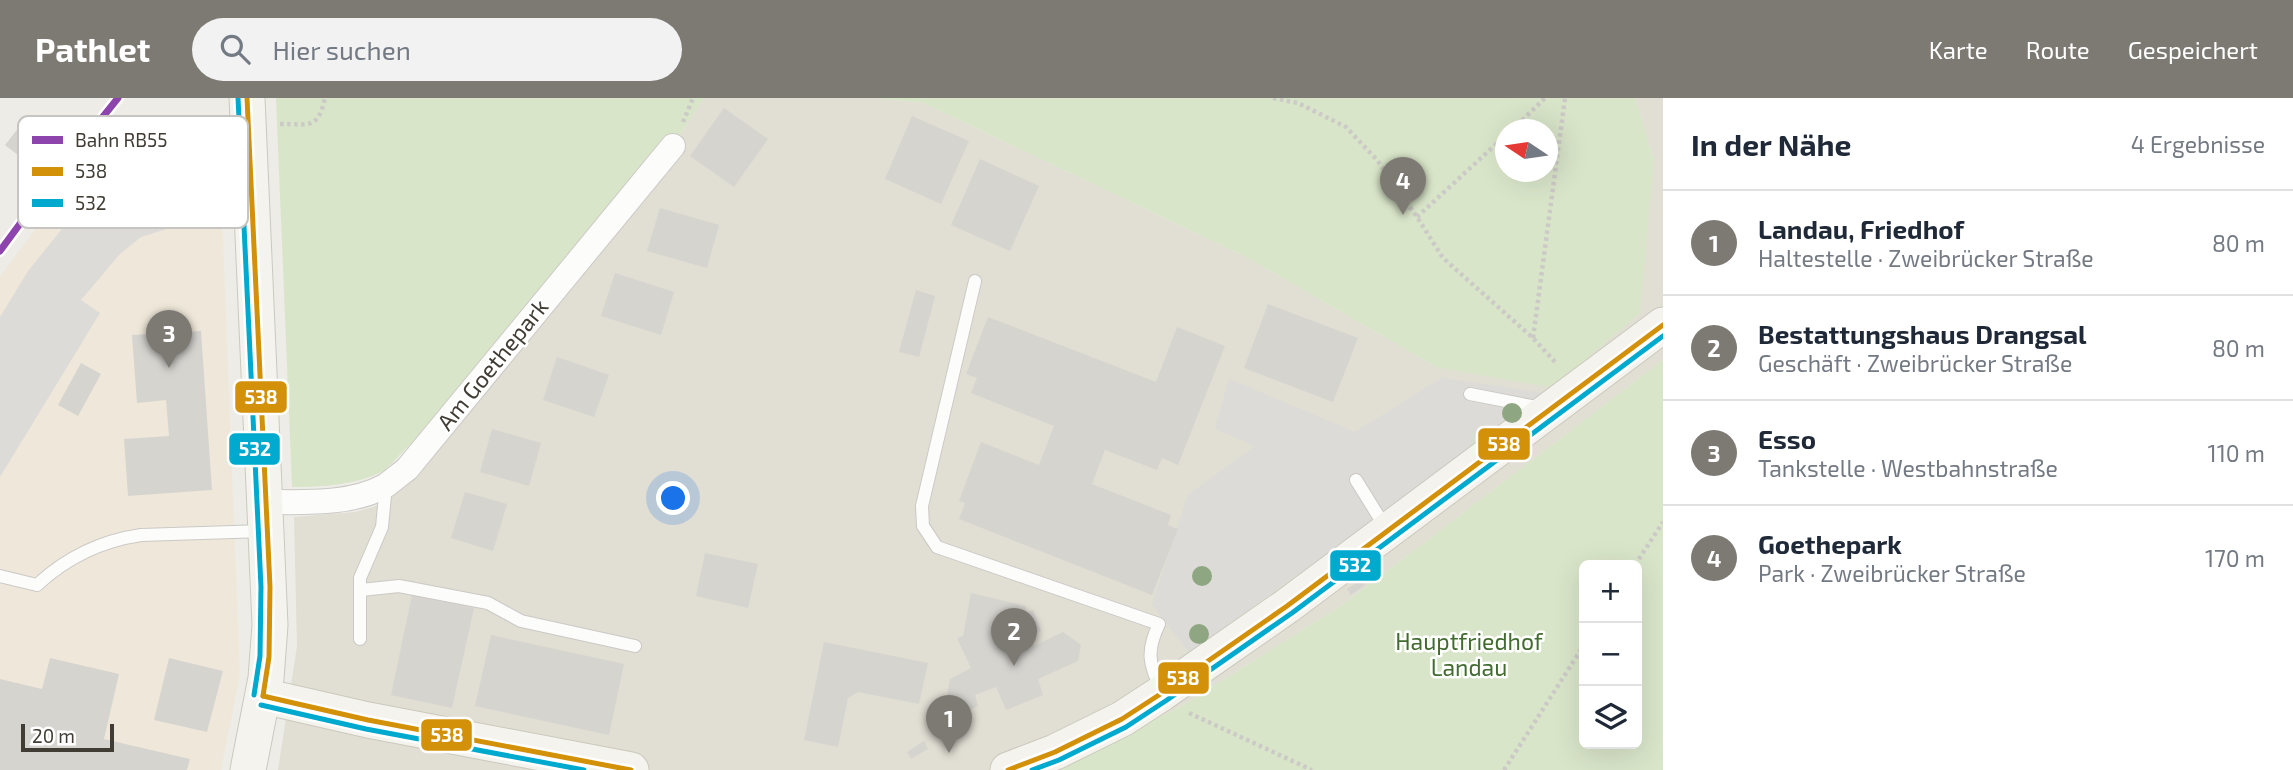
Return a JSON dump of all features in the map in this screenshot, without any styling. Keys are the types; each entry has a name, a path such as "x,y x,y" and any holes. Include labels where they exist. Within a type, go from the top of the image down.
{"street":[{"path":"248,112 270,625 269,657 248,770"},
{"name":"Am Goethepark","path":"267,517 296,502 367,494 386,485 407,469 673,146"},
{"path":"1007,770 1060,761 1162,694 1287,606 1663,326"},
{"path":"263,696 368,720 631,770"}],"lane":[{"path":"975,281 922,506 923,526 937,547 1159,624 1152,638 1149,654 1162,694"},
{"path":"1470,394 1550,410"},
{"path":"1356,480 1387,530"},
{"path":"360,639 360,578 383,527 386,485"},
{"path":"0,576 37,585 53,570 78,554 120,538 267,517"},
{"path":"361,590 398,586 488,603 521,621 635,646"}],"path":[{"path":"248,112 307,124 316,121 321,115 325,98"},
{"path":"1273,98 1298,103 1346,127 1377,160 1443,258 1534,338 1579,388"},
{"path":"1523,119 1545,98"},
{"path":"1534,338 1565,98"},
{"path":"1417,217 1495,145"},
{"path":"1638,560 1663,522"},
{"path":"1504,770 1579,653"},
{"path":"1162,694 1178,708 1309,769"}],"shaded area":[{"path":"704,98 877,98 923,103 1248,258 1436,367 1654,160 1635,98 1663,98 1663,360 1342,605 1178,708 1049,770 278,770 297,646 294,517 355,512 391,498 504,349 673,146"},
{"path":"36,228 223,228 240,675 221,770 0,770 0,277"},
{"path":"63,228 186,228 167,229 141,237 120,254 81,300 100,313 0,477 0,317 28,271"},
{"path":"1442,378 1550,394 1189,652 1152,604 1188,495 1255,446 1215,429 1229,379 1355,432"}],"green space":[{"path":"276,98 704,98 673,146 504,349 384,471 339,484 292,487"},
{"path":"877,98 1635,98 1654,160 1640,313 1553,388 1436,367 1248,258 923,103"},
{"name":"Hauptfriedhof Landau","path":"1663,360 1663,770 1049,770 1178,708 1342,605"}],"building":[{"path":"724,108 768,139 734,187 690,156"},
{"path":"912,116 969,141 941,204 885,179"},
{"path":"18,128 18,155 5,145"},
{"path":"980,159 1039,186 1010,251 951,225"},
{"path":"660,208 719,225 707,268 647,251"},
{"path":"615,273 674,292 661,335 601,316"},
{"path":"916,290 935,296 919,357 899,352"},
{"path":"1268,304 1358,338 1333,402 1244,368"},
{"path":"988,317 1156,382 1177,327 1225,346 1178,465 1162,458 1157,470 1105,450 1092,484 1171,515 1168,525 1178,529 1152,595 959,519 965,503 959,501 981,442 1039,465 1054,426 971,393 977,378 966,374"},
{"path":"201,331 212,490 128,496 124,439 169,436 166,400 137,403 132,335"},
{"path":"557,357 609,375 594,417 543,400"},
{"path":"81,363 101,374 78,416 58,405"},
{"path":"492,429 541,443 529,486 480,472"},
{"path":"465,492 507,504 493,551 451,538"},
{"path":"705,553 758,564 748,608 696,596"},
{"path":"1361,580 1365,585 1351,595 1347,589"},
{"path":"971,593 1025,606 1027,612 1033,610 1041,631 1031,636 1034,646 1063,632 1081,645 1078,661 1038,679 1043,695 1006,710 996,687 975,695 978,706 942,723 950,679 971,668 957,638 963,636"},
{"path":"412,595 474,608 452,708 391,695"},
{"path":"491,635 624,664 609,735 475,706"},
{"path":"824,642 928,663 919,704 858,692 848,698 838,747 804,740"},
{"path":"50,658 119,674 104,739 190,759 187,770 0,770 0,679 42,689"},
{"path":"169,658 223,671 207,732 154,720"},
{"path":"924,741 928,749 911,759 907,752"}],"rail line":[{"name":"RB55","path":"104,116 118,98"},
{"name":"RB55","path":"0,251 18,227"}],"transit line":[{"name":"532","path":"238,98 239,116"},
{"name":"538","path":"247,98 248,116"},
{"name":"538","path":"248,119 270,587 269,657 263,696"},
{"name":"532","path":"244,228 261,587 260,656 254,695"},
{"name":"538","path":"1008,770 1055,752 1122,719 1162,693 1287,606 1663,325"},
{"name":"532","path":"1032,770 1059,760 1126,727 1167,700 1292,613 1663,336"},
{"name":"538","path":"263,696 368,720 631,770"},
{"name":"532","path":"261,705 366,729 584,770"}],"place":[{"name":"Goethepark","path":"1403,215"},
{"name":"Esso","path":"169,368"},
{"name":"Bestattungshaus Drangsal","path":"1014,666"},
{"name":"Landau, Friedhof","path":"949,753"}]}
